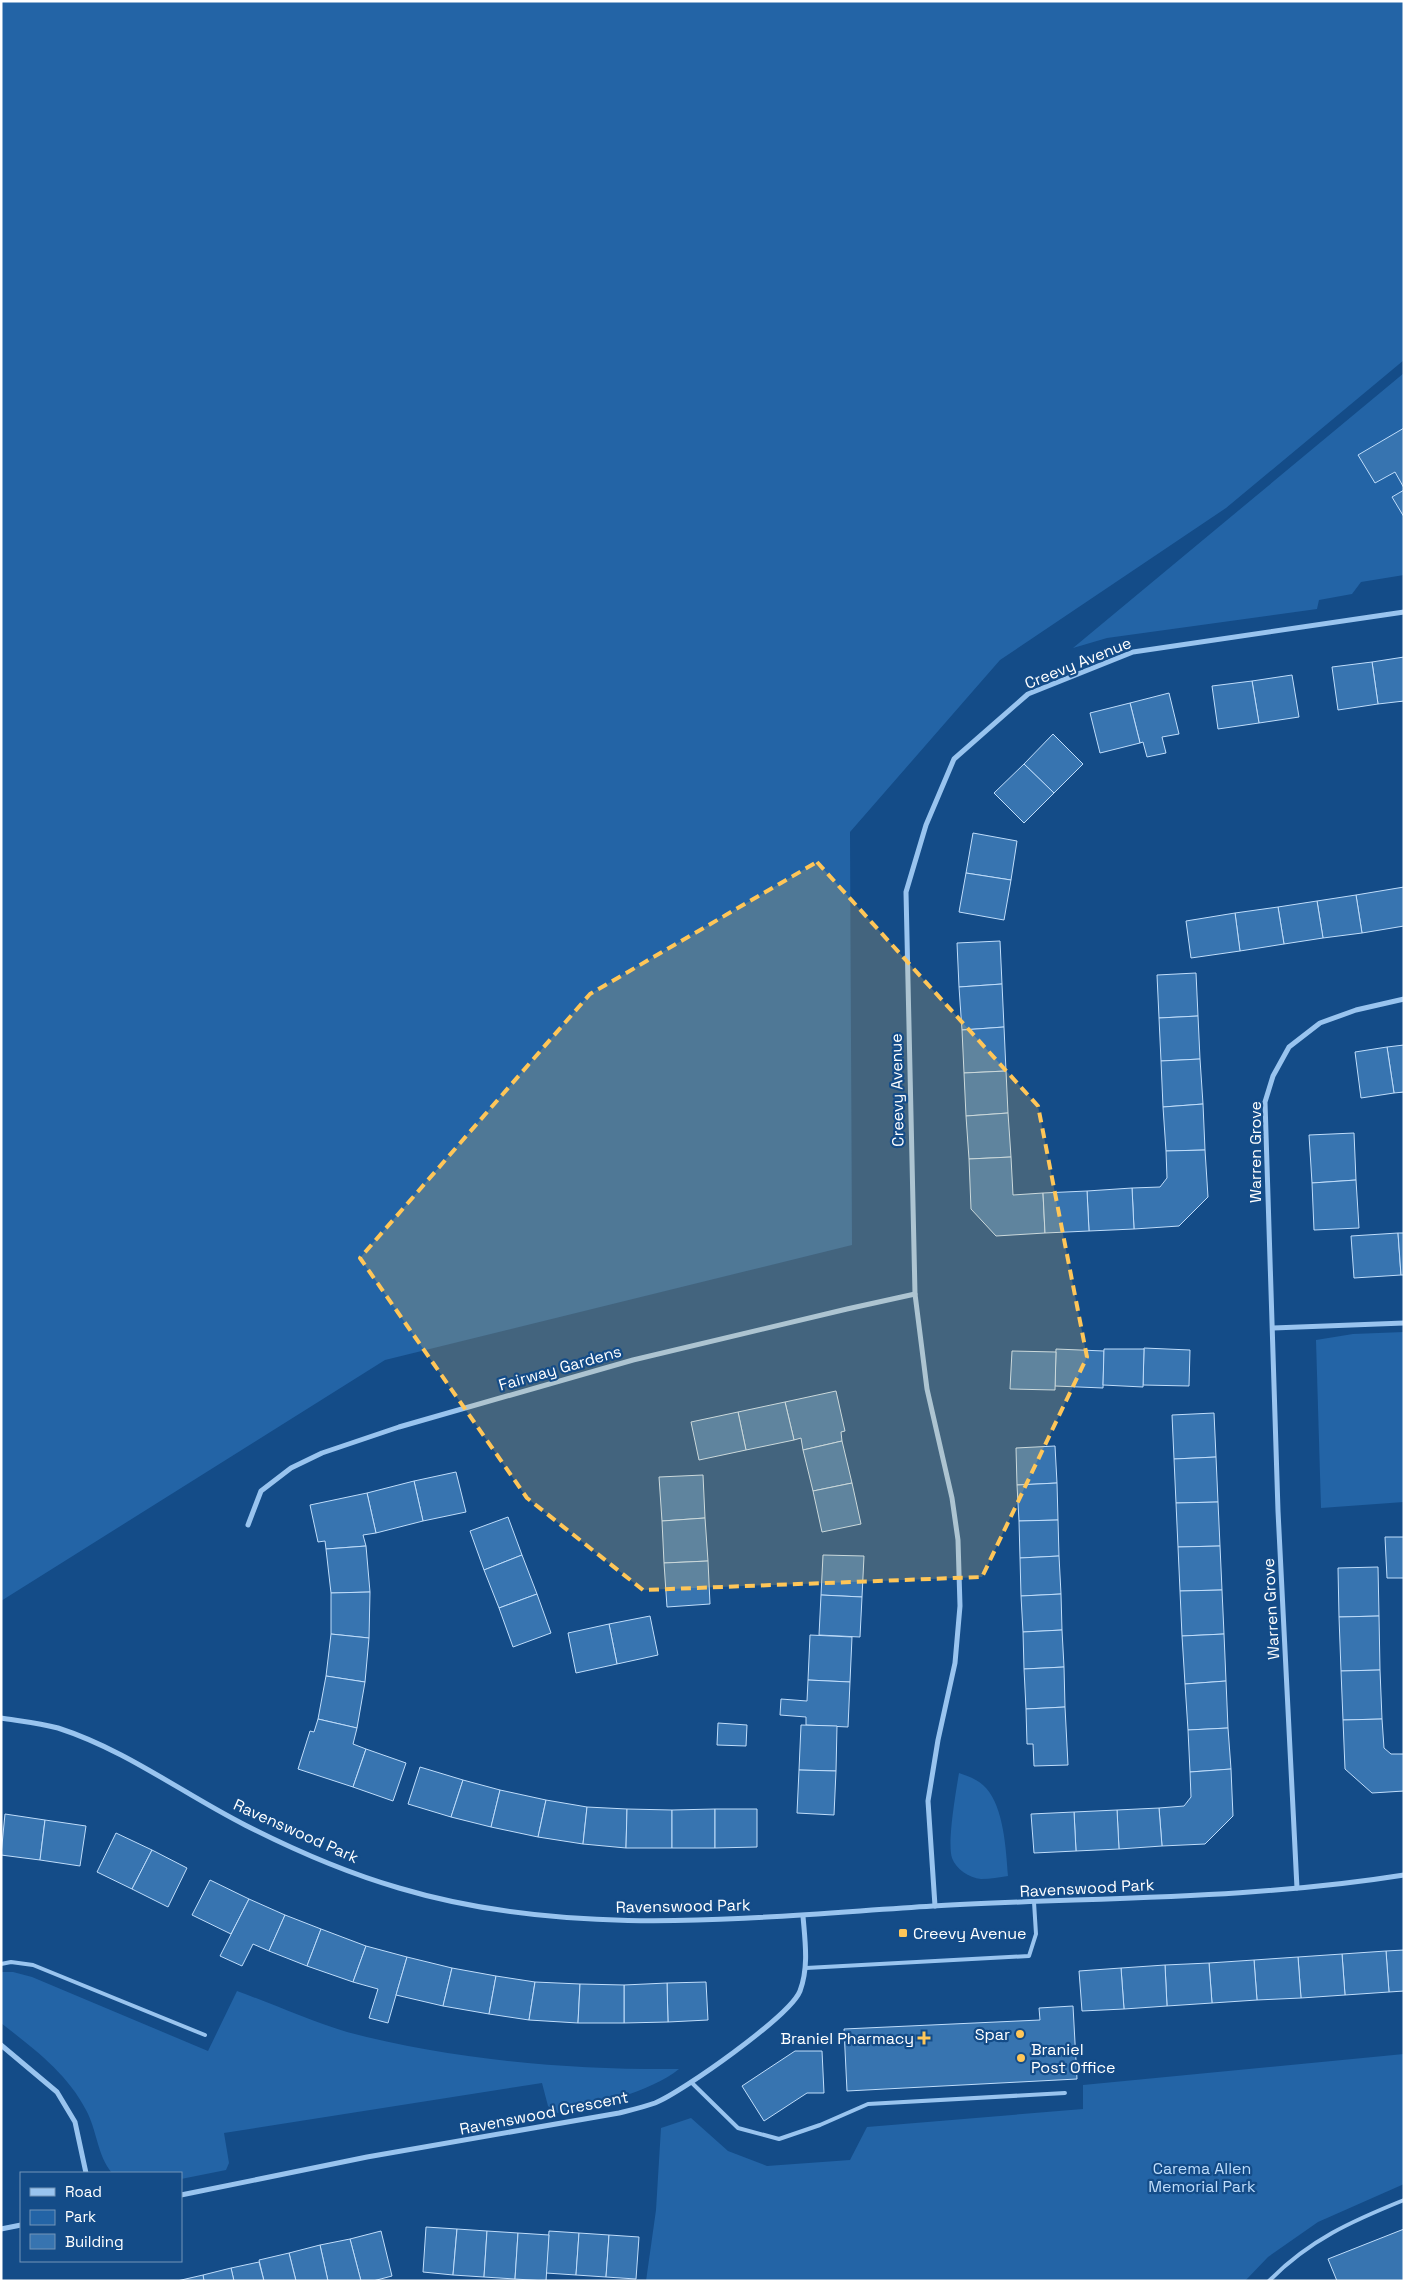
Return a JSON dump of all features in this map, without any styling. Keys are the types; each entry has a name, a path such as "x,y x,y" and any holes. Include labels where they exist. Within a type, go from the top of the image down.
{"street":[{"name":"Creevy Avenue","path":"935,1906 928,1801 954,1663 960,1606 958,1540 952,1498 927,1389 914,1294 906,892 926,825 954,759 1028,694 1133,652 1404,612"},
{"name":"Warren Grove","path":"1297,1888 1278,1511 1264,1102 1273,1076 1289,1048 1320,1023 1356,1010 1404,999"},
{"name":"Fairway Gardens","path":"248,1525 261,1491 291,1468 322,1453 399,1427 633,1360 847,1308 914,1294"},
{"path":"1273,1328 1404,1322"},
{"name":"Ravenswood Park","path":"1,1718 55,1727 101,1745 174,1783 244,1825 326,1862 399,1888 464,1904 525,1915 590,1920 675,1920 803,1916 935,1906 1341,1885 1404,1875"},
{"name":"Ravenswood Crescent","path":"182,2195 367,2157 619,2113 656,2103 692,2083 786,2009 799,1993 806,1968 803,1916"},
{"path":"1,2045 25,2063 57,2092 75,2122 86,2172"},
{"path":"1,2229 20,2225"}],"lane":[{"path":"806,1968 1029,1956 1036,1934 1034,1902"},
{"path":"1,1964 11,1962 33,1965 205,2034"},
{"path":"692,2083 738,2128 779,2139 820,2125 868,2104 1065,2093"},
{"path":"1269,2281 1313,2242 1351,2222 1404,2200"}],"highlighted area":[{"path":"817,862 1038,1106 1087,1357 982,1577 643,1590 527,1498 360,1258 590,994"}],"green space":[{"path":"1,1 1404,1 1404,360 1226,508 1000,660 850,832 852,1245 385,1360 1,1601"},
{"path":"1404,373 1404,575 1361,582 1352,594 1319,600 1317,609 1107,638 1073,648"},
{"path":"1404,1332 1404,1502 1321,1508 1316,1340 1353,1334"},
{"path":"959,1773 980,1783 992,1796 1003,1830 1008,1876 988,1879 972,1877 957,1866 952,1858 951,1829"},
{"path":"1,1972 13,1972 32,1977 208,2051 237,1991 347,2032 428,2050 554,2065 596,2068 679,2069 653,2085 621,2097 557,2113 548,2106 542,2083 224,2133 229,2163 226,2170 182,2179 182,2172 111,2172 103,2158 90,2118 69,2084 48,2062 1,2023"},
{"name":"Carema Allen Memorial Park","path":"1404,2054 1404,2184 1318,2222 1268,2257 1245,2281 646,2281 656,2210 661,2128 691,2118 728,2151 767,2166 850,2160 867,2127 1083,2109 1083,2085"}],"building":[{"path":"1404,428 1404,488 1395,472 1375,483 1358,455"},
{"path":"1404,490 1404,517 1392,497"},
{"path":"1404,657 1404,701 1378,704 1372,662"},
{"path":"1372,662 1378,704 1338,710 1332,667"},
{"path":"1292,675 1299,717 1259,723 1252,681"},
{"path":"1252,681 1259,723 1218,729 1212,686"},
{"path":"1169,693 1179,734 1162,737 1166,753 1147,757 1143,742 1140,743 1130,703"},
{"path":"1130,703 1140,743 1100,753 1090,713"},
{"path":"1053,734 1083,764 1054,793 1024,764"},
{"path":"1024,764 1054,793 1024,823 994,793"},
{"path":"973,833 1017,841 1011,880 966,873"},
{"path":"966,873 1011,880 1004,920 959,912"},
{"path":"1404,887 1404,926 1362,933 1356,895"},
{"path":"1356,895 1362,933 1323,938 1317,901"},
{"path":"1317,901 1323,938 1284,944 1278,907"},
{"path":"1278,907 1284,944 1240,951 1235,913"},
{"path":"1235,913 1240,951 1191,958 1186,921"},
{"path":"1000,941 1002,984 959,987 957,943"},
{"path":"1196,973 1198,1016 1159,1018 1157,975"},
{"path":"1002,984 1004,1027 962,1030 959,987"},
{"path":"1198,1016 1200,1059 1161,1061 1159,1018"},
{"path":"1004,1027 1006,1071 964,1073 962,1030"},
{"path":"1404,1045 1404,1092 1394,1093 1387,1047"},
{"path":"1387,1047 1394,1093 1361,1098 1355,1052"},
{"path":"1200,1059 1203,1104 1163,1107 1161,1061"},
{"path":"1006,1071 1008,1113 966,1116 964,1073"},
{"path":"1203,1104 1205,1150 1166,1151 1163,1107"},
{"path":"1008,1113 1011,1157 969,1159 966,1116"},
{"path":"1354,1133 1356,1180 1312,1183 1309,1135"},
{"path":"1205,1150 1208,1197 1179,1226 1134,1229 1132,1188 1160,1187 1167,1178 1166,1151"},
{"path":"1011,1157 1013,1195 1043,1193 1045,1233 996,1236 971,1209 969,1159"},
{"path":"1356,1180 1359,1228 1314,1230 1312,1183"},
{"path":"1132,1188 1134,1229 1089,1231 1087,1191"},
{"path":"1087,1191 1089,1231 1045,1233 1043,1193"},
{"path":"1398,1233 1401,1275 1354,1278 1351,1236"},
{"path":"1398,1233 1404,1233 1404,1275 1401,1275"},
{"path":"1144,1348 1190,1350 1189,1386 1143,1385"},
{"path":"1056,1349 1104,1351 1103,1388 1055,1386"},
{"path":"1104,1349 1144,1349 1143,1387 1103,1385"},
{"path":"1012,1351 1056,1352 1055,1390 1010,1389"},
{"path":"836,1391 845,1431 841,1432 842,1441 803,1450 801,1438 794,1440 785,1402"},
{"path":"785,1402 794,1440 746,1450 738,1412"},
{"path":"738,1412 746,1450 699,1460 691,1422"},
{"path":"1214,1413 1216,1457 1174,1459 1172,1415"},
{"path":"842,1441 852,1483 813,1491 803,1450"},
{"path":"1055,1446 1057,1483 1017,1485 1016,1448"},
{"path":"1216,1457 1218,1502 1176,1503 1174,1459"},
{"path":"456,1472 466,1512 423,1521 414,1481"},
{"path":"703,1475 705,1518 662,1521 659,1477"},
{"path":"414,1481 423,1521 376,1533 367,1493"},
{"path":"852,1483 861,1524 822,1532 813,1491"},
{"path":"1057,1483 1058,1520 1019,1521 1017,1485"},
{"path":"367,1493 376,1533 363,1535 366,1546 326,1549 325,1541 318,1542 310,1505"},
{"path":"1218,1502 1220,1546 1178,1547 1176,1503"},
{"path":"508,1517 522,1555 484,1570 470,1531"},
{"path":"705,1518 708,1561 664,1563 662,1521"},
{"path":"1058,1520 1059,1556 1020,1558 1019,1521"},
{"path":"1385,1537 1404,1537 1404,1578 1387,1578"},
{"path":"366,1546 370,1592 331,1593 326,1549"},
{"path":"1220,1546 1222,1590 1180,1591 1178,1547"},
{"path":"522,1555 537,1594 499,1608 484,1570"},
{"path":"823,1555 864,1556 862,1597 821,1595"},
{"path":"1059,1556 1061,1594 1021,1596 1020,1558"},
{"path":"708,1561 710,1604 667,1607 664,1563"},
{"path":"1378,1567 1379,1616 1339,1617 1338,1568"},
{"path":"1222,1590 1224,1634 1182,1636 1180,1591"},
{"path":"370,1592 369,1638 331,1634 331,1593"},
{"path":"537,1594 551,1633 513,1647 499,1608"},
{"path":"1061,1594 1062,1630 1023,1632 1021,1596"},
{"path":"821,1595 862,1597 860,1637 819,1635"},
{"path":"650,1616 658,1655 617,1664 609,1624"},
{"path":"1379,1616 1380,1670 1341,1671 1339,1617"},
{"path":"609,1624 617,1664 576,1673 568,1633"},
{"path":"1062,1630 1064,1667 1024,1669 1023,1632"},
{"path":"331,1634 369,1638 365,1682 326,1676"},
{"path":"1224,1634 1226,1681 1185,1684 1182,1636"},
{"path":"810,1635 852,1637 850,1682 808,1680"},
{"path":"1064,1667 1065,1707 1026,1709 1024,1669"},
{"path":"1380,1670 1382,1719 1343,1720 1341,1671"},
{"path":"326,1676 365,1682 357,1728 318,1719"},
{"path":"808,1680 850,1682 848,1727 806,1725 806,1717 780,1715 781,1699 807,1701"},
{"path":"1226,1681 1228,1728 1188,1730 1185,1684"},
{"path":"1065,1707 1068,1765 1034,1766 1033,1744 1027,1744 1026,1709"},
{"path":"318,1719 357,1728 353,1744 366,1749 353,1787 298,1769 310,1731 314,1732"},
{"path":"1382,1719 1384,1748 1391,1754 1404,1754 1404,1791 1372,1793 1345,1769 1343,1720"},
{"path":"718,1723 747,1725 746,1746 717,1745"},
{"path":"801,1725 837,1726 836,1771 799,1770"},
{"path":"1228,1728 1231,1769 1190,1772 1188,1730"},
{"path":"366,1749 406,1763 393,1801 353,1787"},
{"path":"420,1767 463,1780 451,1817 408,1804"},
{"path":"1231,1769 1233,1816 1205,1844 1162,1846 1159,1808 1184,1806 1191,1797 1190,1772"},
{"path":"799,1770 836,1771 834,1815 797,1813"},
{"path":"463,1780 500,1790 491,1827 451,1817"},
{"path":"500,1790 546,1800 538,1837 491,1827"},
{"path":"546,1800 587,1807 583,1844 538,1837"},
{"path":"587,1807 627,1809 626,1848 583,1844"},
{"path":"1159,1808 1162,1846 1119,1849 1117,1810"},
{"path":"627,1809 672,1810 672,1848 626,1848"},
{"path":"715,1809 715,1848 672,1848 672,1810"},
{"path":"715,1809 757,1809 757,1847 715,1848"},
{"path":"1117,1810 1119,1849 1076,1851 1074,1812"},
{"path":"1074,1812 1076,1851 1034,1853 1031,1814"},
{"path":"5,1814 45,1820 40,1860 1,1855"},
{"path":"45,1820 86,1826 80,1866 40,1860"},
{"path":"116,1833 152,1850 132,1889 97,1872"},
{"path":"152,1850 187,1868 168,1907 132,1889"},
{"path":"210,1880 249,1899 231,1934 192,1915"},
{"path":"249,1899 285,1915 269,1951 253,1944 242,1966 220,1956"},
{"path":"285,1915 321,1929 307,1966 269,1951"},
{"path":"321,1929 366,1946 353,1982 307,1966"},
{"path":"366,1946 407,1957 388,2023 369,2018 378,1989 353,1982"},
{"path":"1404,1950 1404,1991 1389,1992 1386,1951"},
{"path":"1386,1951 1389,1992 1345,1995 1342,1954"},
{"path":"1342,1954 1345,1995 1301,1998 1298,1957"},
{"path":"407,1957 452,1968 443,2006 396,1995"},
{"path":"1298,1957 1301,1998 1257,2000 1254,1960"},
{"path":"1254,1960 1257,2000 1212,2003 1209,1963"},
{"path":"1209,1963 1212,2003 1167,2006 1165,1965"},
{"path":"1165,1965 1167,2006 1124,2009 1121,1968"},
{"path":"452,1968 496,1976 489,2014 443,2006"},
{"path":"1121,1968 1124,2009 1082,2011 1079,1971"},
{"path":"496,1976 535,1982 529,2020 489,2014"},
{"path":"535,1982 580,1984 578,2023 529,2020"},
{"path":"706,1982 708,2020 668,2022 667,1983"},
{"path":"667,1983 668,2022 624,2023 624,1985"},
{"path":"580,1984 624,1985 624,2023 578,2023"},
{"path":"1073,2006 1077,2079 847,2091 844,2029 1040,2020 1039,2008"},
{"path":"795,2051 822,2051 824,2093 807,2093 764,2121 742,2086"},
{"path":"426,2227 457,2229 453,2275 423,2272"},
{"path":"457,2229 487,2231 484,2277 453,2275"},
{"path":"1404,2229 1404,2281 1337,2281 1328,2259"},
{"path":"381,2231 392,2276 373,2281 361,2281 350,2239"},
{"path":"487,2231 518,2233 515,2279 484,2277"},
{"path":"549,2231 579,2233 576,2275 546,2273"},
{"path":"518,2233 549,2235 546,2281 515,2279"},
{"path":"579,2233 609,2235 606,2277 576,2275"},
{"path":"609,2235 639,2237 636,2279 606,2277"},
{"path":"350,2239 361,2281 328,2281 320,2245"},
{"path":"320,2245 328,2281 296,2281 289,2253"},
{"path":"289,2253 296,2281 264,2281 259,2260"},
{"path":"259,2262 264,2281 234,2281 231,2268"},
{"path":"231,2268 234,2281 204,2281 203,2275"},
{"path":"203,2275 204,2281 177,2281"}],"place":[{"name":"Creevy Avenue","path":"903,1933"},
{"name":"Spar","path":"1020,2034"},
{"name":"Braniel Pharmacy","path":"924,2038"},
{"name":"Braniel Post Office","path":"1021,2058"}]}
